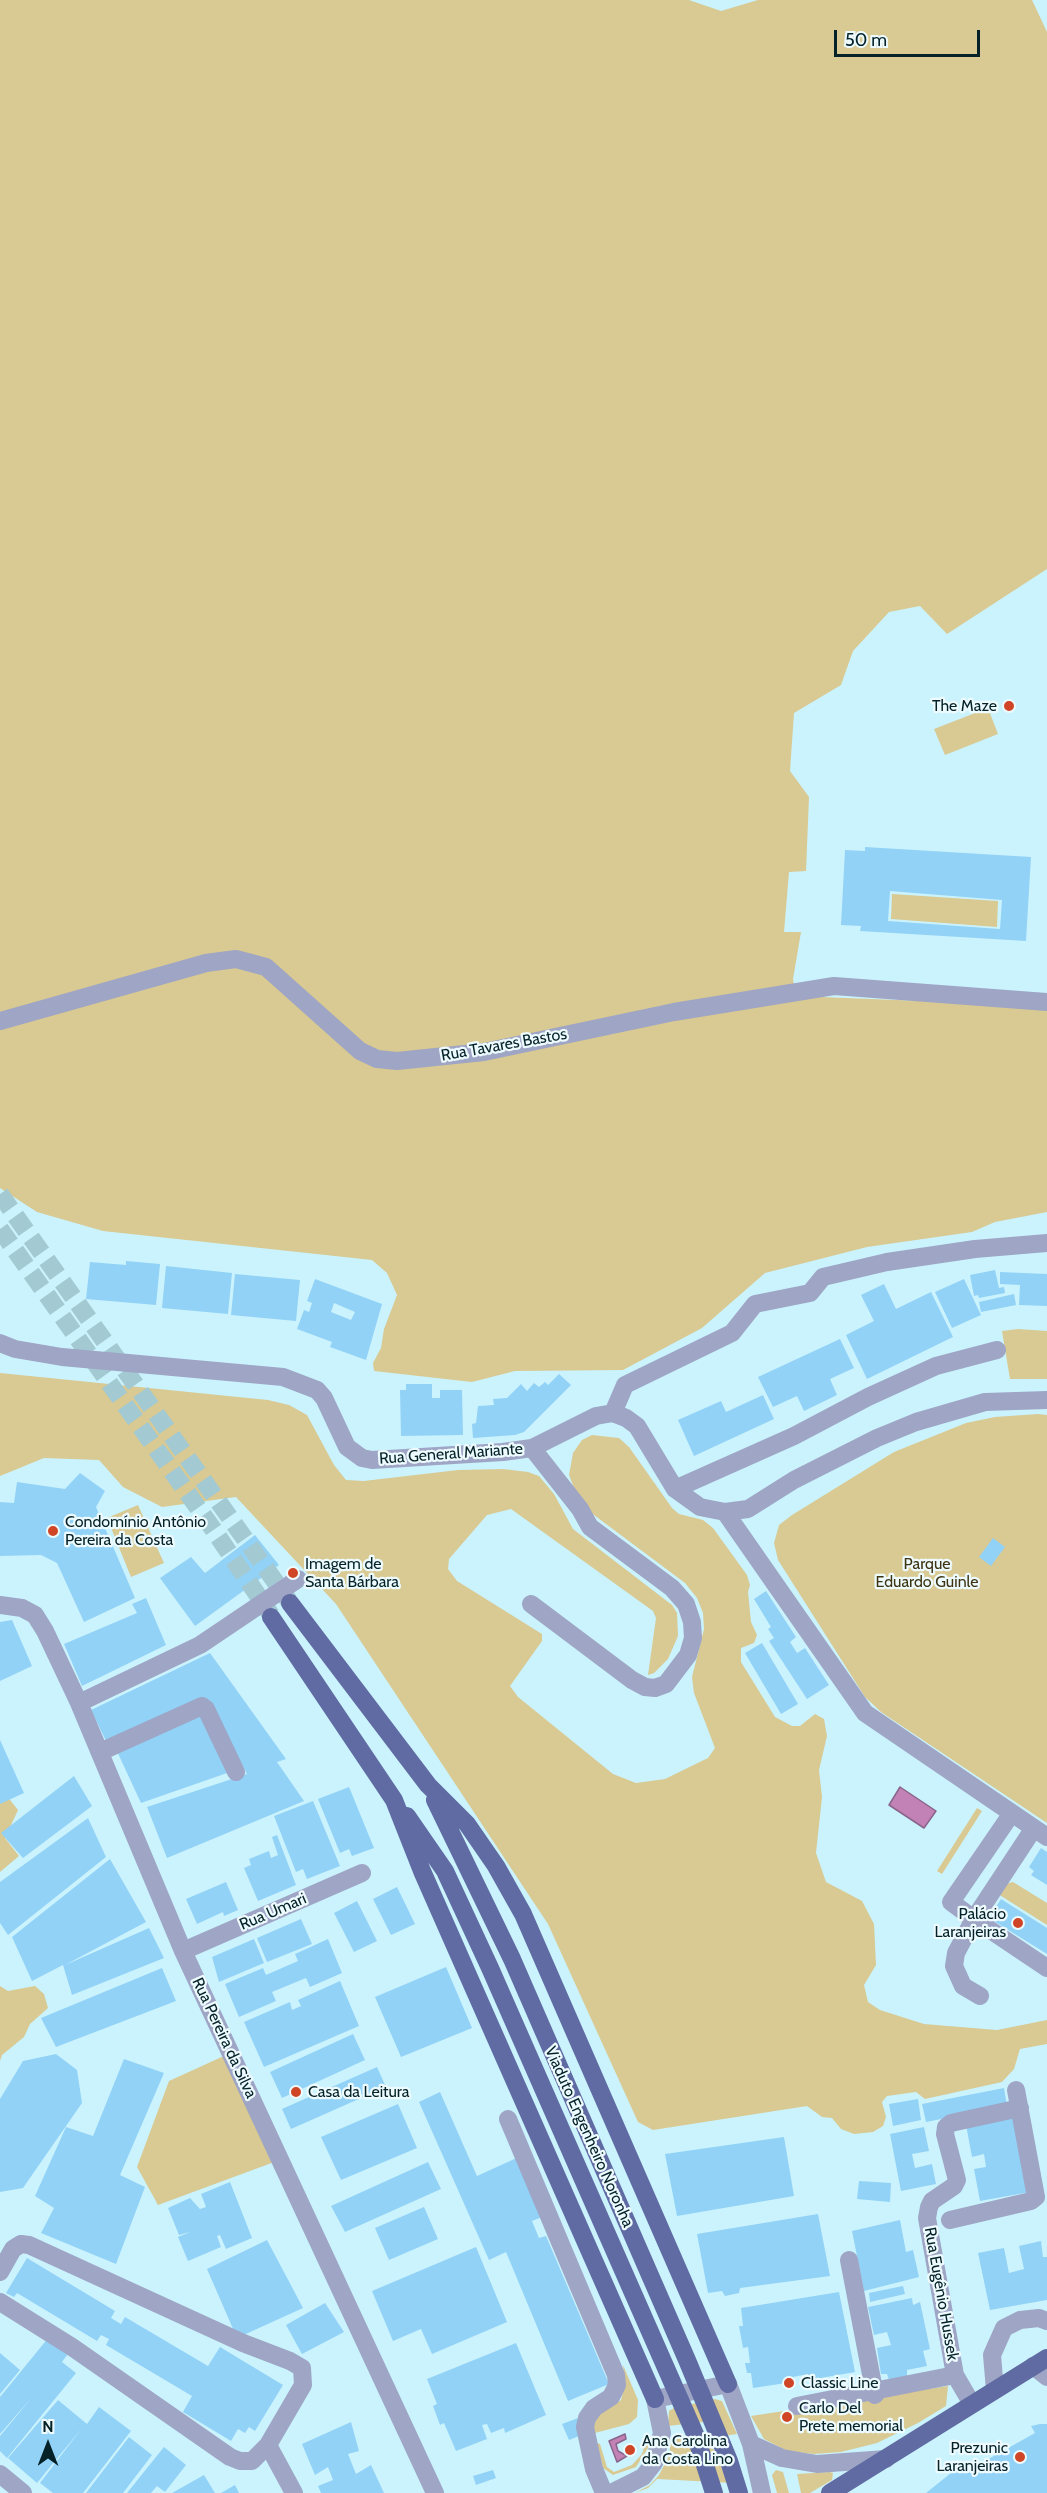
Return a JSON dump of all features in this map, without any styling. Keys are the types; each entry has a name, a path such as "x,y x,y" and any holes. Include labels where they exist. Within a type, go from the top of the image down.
{"main road":[{"path":"290,1603 428,1785 467,1824 496,1866 523,1914 728,2385"},
{"path":"271,1617 394,1800 422,1871 655,2399"},
{"name":"Viaduto Engenheiro Noronha","path":"428,1785 512,1959 687,2360 729,2461 739,2493"},
{"name":"Viaduto Engenheiro Noronha","path":"394,1800 445,1871 490,1968 695,2434 714,2493"},
{"path":"830,2493 994,2390 1042,2367"}],"street":[{"name":"Rua Tavares Bastos","path":"0,1021 206,963 236,960 266,967 360,1051 377,1059 397,1061 484,1052 674,1012 834,986 1047,1002"},
{"path":"1047,1243 964,1250 887,1262 824,1277 810,1293 755,1304 732,1334 625,1385 613,1413 637,1426 675,1489 700,1507 725,1512 748,1509 794,1479 877,1438 916,1422 985,1402 1047,1400"},
{"name":"Rua General Mariante","path":"0,1343 15,1349 62,1357 283,1377 317,1390 324,1398 347,1447 362,1458 372,1460 491,1453 532,1448 596,1416 613,1413"},
{"path":"675,1489 795,1436 868,1397 936,1366 997,1350"},
{"path":"531,1604 645,1687 655,1688 666,1684 688,1655 693,1638 692,1622 686,1604 672,1588 590,1527 580,1509 532,1448"},
{"path":"725,1512 865,1713 1041,1832 974,1919 956,1953 954,1966 963,1986 980,1996"},
{"path":"79,1703 200,1645 298,1580"},
{"name":"Rua Pereira da Silva","path":"0,1605 22,1608 35,1615 79,1703 183,1951 435,2493"},
{"path":"100,1752 202,1706 236,1772"},
{"path":"1012,1813 951,1902 1047,1968"},
{"name":"Rua Umari","path":"183,1951 362,1873"},
{"name":"Rua Eugênio Hussek","path":"950,2220 1031,2201 1036,2197 1018,2099 951,2123 946,2127 957,2180 954,2186 932,2201 927,2218 955,2375 972,2404"},
{"path":"508,2120 616,2375 616,2385 611,2397 594,2408 587,2418 585,2427 594,2469 604,2493"},
{"path":"0,2272 13,2249 21,2244 29,2245 296,2364 304,2374 303,2385 268,2445 252,2461 240,2461 230,2457 72,2347 0,2302"},
{"path":"849,2260 875,2393"},
{"path":"994,2390 992,2355 1004,2328 1020,2320 1039,2318 1047,2321"},
{"path":"797,2406 875,2393 955,2375"},
{"path":"611,2493 643,2477 654,2463 662,2433 655,2399 728,2385 751,2444 762,2493"},
{"path":"751,2444 782,2458 809,2463 842,2464 886,2459"},
{"path":"268,2445 294,2493"},
{"path":"0,2474 22,2493"}],"green space":[{"path":"0,0 689,0 721,11 758,0 1032,0 1047,32 1047,569 947,634 920,606 889,612 853,651 841,685 794,713 790,771 809,797 806,871 789,872 784,932 801,932 793,979 796,996 1047,1006 1047,1212 995,1222 972,1232 867,1247 765,1273 702,1328 623,1370 515,1371 472,1382 374,1371 373,1363 381,1348 384,1329 397,1295 387,1273 372,1260 103,1231 37,1212 0,1188"},
{"path":"988,708 998,734 945,755 934,729"},
{"path":"892,894 998,901 997,927 891,919"},
{"path":"1018,1329 1047,1331 1047,1379 1010,1379 1002,1331"},
{"path":"0,1373 268,1400 289,1405 307,1415 334,1465 346,1480 364,1481 458,1470 503,1469 528,1472 539,1476 554,1494 573,1529 672,1605 677,1613 678,1636 668,1659 654,1673 648,1675 656,1618 653,1611 511,1509 487,1515 449,1559 448,1569 457,1581 542,1634 542,1641 510,1686 518,1697 613,1774 636,1783 665,1779 708,1758 715,1748 694,1693 692,1677 704,1629 703,1613 697,1598 685,1583 590,1512 576,1493 569,1475 573,1453 582,1440 592,1435 619,1438 629,1447 672,1508 679,1514 703,1520 713,1528 747,1575 750,1585 748,1592 751,1622 757,1635 754,1643 741,1648 741,1662 775,1717 792,1726 800,1726 815,1714 824,1719 827,1736 819,1770 822,1797 816,1853 826,1882 862,1901 874,1924 876,1965 864,1985 868,2002 880,2010 924,2024 997,2030 1047,2020 1047,2044 1020,2049 1014,2069 1002,2082 925,2099 916,2092 887,2096 882,2102 886,2117 883,2126 873,2132 854,2134 841,2129 832,2118 822,2117 807,2106 653,2130 638,2122 548,1924 336,1604 236,1497 162,1507 123,1487 99,1460 44,1458 0,1476"},
{"name":"Parque Eduardo Guinle","path":"1047,1415 1047,1823 881,1712 865,1697 778,1560 774,1543 779,1525 792,1515 894,1452 966,1423 995,1417"},
{"path":"138,1505 164,1563 131,1577 107,1518"},
{"path":"0,1787 18,1810 5,1838 19,1856 0,1872"},
{"path":"977,1808 982,1811 942,1874 937,1871"},
{"path":"1013,1882 1047,1903 1047,1925 998,1894 1005,1884"},
{"path":"0,1986 8,1991 35,1986 44,1994 48,2008 30,2024 24,2037 2,2055 0,2061"},
{"path":"226,2055 277,2161 158,2205 137,2167 169,2081"},
{"path":"623,2365 638,2400 637,2417 629,2424 591,2434 597,2416 621,2400 625,2383"},
{"path":"948,2386 946,2406 877,2443 841,2452 814,2454 787,2451 764,2439 751,2416"},
{"path":"715,2399 722,2401 737,2434 724,2436 703,2422 668,2426 669,2411 674,2408"},
{"path":"683,2437 715,2450 734,2483 657,2479 648,2488 635,2493 650,2485 659,2475 669,2456 671,2441"},
{"path":"597,2443 600,2444 607,2467 614,2472 632,2465 642,2454 645,2444 648,2443 648,2448 636,2467 613,2475 603,2468"},
{"path":"776,2470 783,2472 789,2493 777,2493 772,2475"},
{"path":"833,2473 832,2480 810,2493 801,2493 797,2474"}],"shaded area":[{"path":"900,1787 936,1811 924,1828 889,1805"},
{"path":"625,2434 626,2439 616,2444 618,2451 627,2456 617,2462 609,2441"}],"building":[{"path":"865,847 1031,857 1026,941 860,931 861,926 841,925 845,850 865,851","holes":["890,891 1002,900 1000,929 888,921"]},
{"path":"126,1261 160,1264 156,1305 86,1299 90,1262 126,1265"},
{"path":"166,1266 232,1273 228,1314 162,1308"},
{"path":"995,1270 999,1288 1004,1287 1005,1293 979,1298 978,1295 974,1296 970,1275"},
{"path":"1000,1272 1047,1274 1047,1306 1019,1305 1020,1285 1000,1284"},
{"path":"235,1274 300,1280 296,1321 231,1315"},
{"path":"315,1279 382,1304 366,1360 330,1347 332,1342 297,1329 304,1310 309,1312 312,1303 307,1301","holes":["334,1303 355,1312 351,1320 331,1312"]},
{"path":"964,1279 981,1315 952,1328 935,1292"},
{"path":"884,1284 896,1309 931,1292 953,1337 867,1379 846,1335 874,1321 861,1295"},
{"path":"1014,1294 1016,1305 981,1312 979,1302"},
{"path":"840,1339 854,1368 830,1379 837,1395 804,1411 797,1396 773,1407 758,1377"},
{"path":"559,1374 571,1385 524,1432 515,1435 473,1438 472,1424 476,1423 478,1406 494,1405 493,1399 507,1398 521,1384 527,1391 534,1383 539,1387 545,1382 548,1385"},
{"path":"406,1384 432,1384 432,1398 440,1398 440,1390 462,1390 463,1435 401,1436 400,1390 406,1390"},
{"path":"763,1395 774,1419 694,1456 678,1420 721,1401 726,1412"},
{"name":"Condomínio Antônio Pereira da Costa","path":"80,1473 105,1491 96,1507 135,1598 84,1622 57,1563 41,1555 0,1556 0,1502 14,1503 17,1482 65,1489"},
{"path":"255,1535 279,1565 195,1626 160,1578 191,1557 205,1573"},
{"path":"993,1538 1005,1547 991,1566 979,1557"},
{"path":"766,1591 796,1637 790,1642 797,1653 805,1648 829,1685 807,1699 769,1641 774,1638 768,1629 771,1627 754,1599"},
{"path":"146,1598 166,1645 82,1686 64,1644 137,1613 132,1604"},
{"path":"12,1620 32,1666 0,1681 0,1622"},
{"path":"762,1643 798,1704 781,1714 745,1653"},
{"path":"210,1653 286,1759 277,1762 304,1801 167,1858 147,1807 247,1774 207,1699 109,1747 91,1710"},
{"path":"201,1708 230,1772 141,1803 115,1747"},
{"path":"0,1740 24,1793 0,1804"},
{"path":"74,1776 92,1806 23,1858 1,1833"},
{"path":"349,1787 374,1848 352,1856 349,1849 340,1853 318,1799"},
{"path":"313,1801 340,1866 307,1879 303,1869 296,1872 274,1816"},
{"path":"88,1818 106,1857 8,1935 0,1923 0,1882"},
{"path":"277,1835 296,1885 258,1901 244,1868 251,1865 249,1859 269,1851 271,1858 278,1855 272,1837"},
{"name":"Palácio Laranjeiras","path":"1041,1848 1047,1852 1047,1885 1031,1875 1034,1871 1029,1867"},
{"path":"110,1859 146,1922 65,1965 149,1928 164,1958 72,1995 63,1965 32,1981 12,1937"},
{"path":"226,1882 238,1910 224,1916 223,1912 197,1924 186,1899"},
{"path":"397,1887 415,1924 391,1935 373,1899"},
{"name":"Palácio Laranjeiras","path":"1001,1899 1047,1928 1047,1954 989,1918"},
{"path":"357,1901 377,1941 354,1952 334,1913"},
{"path":"301,1919 312,1944 267,1962 257,1938"},
{"path":"254,1939 264,1963 219,1982 212,1957"},
{"path":"328,1939 342,1973 310,1987 306,1978 272,1992 276,2001 239,2017 225,1984 263,1968 266,1975 298,1961 295,1954"},
{"path":"446,1967 472,2028 401,2057 375,1997"},
{"path":"162,1968 176,2001 56,2047 41,2018"},
{"path":"340,1981 359,2026 264,2067 244,2022 290,2002 292,2010 301,2006 298,2000"},
{"path":"353,2034 365,2060 282,2098 270,2072"},
{"path":"56,2054 77,2070 82,2103 23,2188 0,2192 0,2099 23,2061"},
{"path":"124,2059 164,2073 120,2175 145,2187 116,2264 41,2233 54,2208 35,2196 66,2127 93,2136"},
{"path":"377,2067 386,2087 291,2129 282,2109"},
{"path":"1004,2088 1007,2106 926,2122 922,2104"},
{"path":"440,2092 477,2176 521,2156 547,2215 532,2221 539,2238 546,2236 609,2384 568,2401 506,2252 489,2260 419,2102"},
{"path":"918,2099 921,2120 893,2126 889,2104"},
{"path":"398,2104 417,2148 341,2180 321,2137"},
{"path":"1015,2116 1030,2192 980,2201 974,2169 986,2167 984,2154 972,2157 966,2125"},
{"path":"924,2127 929,2151 912,2154 915,2168 932,2164 936,2184 901,2191 890,2134"},
{"path":"784,2137 794,2196 677,2216 665,2154"},
{"path":"428,2162 441,2189 345,2232 331,2206"},
{"path":"859,2181 891,2183 890,2202 857,2199"},
{"path":"230,2182 252,2238 226,2249 220,2235 217,2236 221,2247 188,2261 178,2237 190,2232 179,2235 168,2208 190,2198 200,2209 206,2207 201,2194"},
{"path":"424,2207 438,2239 389,2260 375,2228"},
{"path":"818,2214 830,2276 740,2288 739,2293 725,2296 722,2291 708,2293 697,2234"},
{"path":"900,2220 906,2252 913,2250 919,2277 864,2291 852,2231"},
{"path":"267,2240 303,2308 237,2338 207,2269"},
{"path":"1041,2241 1043,2257 1047,2257 1047,2300 990,2310 978,2253 1004,2248 1009,2273 1024,2269 1019,2246"},
{"path":"476,2247 507,2322 432,2354 421,2329 393,2341 372,2291"},
{"path":"27,2258 115,2311 111,2318 121,2324 125,2317 208,2366 220,2347 283,2385 255,2431 249,2427 245,2433 238,2429 231,2441 183,2412 192,2396 106,2345 109,2339 101,2335 97,2341 17,2293 14,2297 6,2293"},
{"path":"903,2286 905,2294 870,2302 869,2293"},
{"path":"839,2292 855,2372 809,2380 808,2374 793,2377 793,2382 753,2388 751,2373 747,2373 745,2363 750,2363 748,2347 743,2348 739,2326 743,2326 741,2308"},
{"path":"912,2298 913,2305 920,2302 930,2349 923,2351 927,2366 907,2370 907,2377 889,2380 887,2374 881,2374 877,2348 891,2345 887,2332 874,2335 868,2307"},
{"path":"325,2303 344,2332 302,2354 286,2325"},
{"path":"49,2337 70,2351 62,2362 76,2373 7,2458 0,2451 0,2436 33,2396 0,2434 0,2397"},
{"path":"516,2343 546,2415 505,2433 504,2428 491,2433 487,2424 482,2425 487,2439 456,2451 444,2423 440,2425 433,2406 437,2404 427,2379"},
{"path":"0,2353 20,2370 0,2394"},
{"path":"58,2400 87,2424 99,2407 131,2431 83,2493 53,2493 40,2483 82,2428 37,2483 8,2458"},
{"path":"578,2418 579,2436 569,2440 562,2424"},
{"path":"351,2422 359,2451 348,2454 356,2474 371,2465 384,2493 321,2493 318,2486 333,2480 328,2467 315,2475 302,2444"},
{"name":"Prezunic Laranjeiras","path":"1047,2424 1047,2493 926,2493 961,2465 967,2471 1035,2433 1031,2426"},
{"path":"129,2437 152,2455 123,2493 86,2493"},
{"path":"164,2447 186,2465 165,2492 157,2486 151,2493 127,2493"},
{"path":"493,2470 496,2478 476,2485 473,2476"},
{"path":"204,2475 215,2493 172,2493"},
{"path":"235,2485 239,2493 221,2493"}],"tunnel":[{"path":"0,1194 289,1601"},
{"path":"0,1229 213,1529 271,1615"}],"place":[{"name":"The Maze","path":"1009,706"},
{"name":"Condomínio Antônio Pereira da Costa","path":"53,1531"},
{"name":"Imagem de Santa Bárbara","path":"293,1573"},
{"name":"Palácio Laranjeiras","path":"1018,1923"},
{"name":"Casa da Leitura","path":"296,2092"},
{"name":"Classic Line","path":"789,2383"},
{"name":"Carlo Del Prete memorial","path":"787,2417"},
{"name":"Ana Carolina da Costa Lino","path":"630,2450"},
{"name":"Prezunic Laranjeiras","path":"1020,2457"}]}
